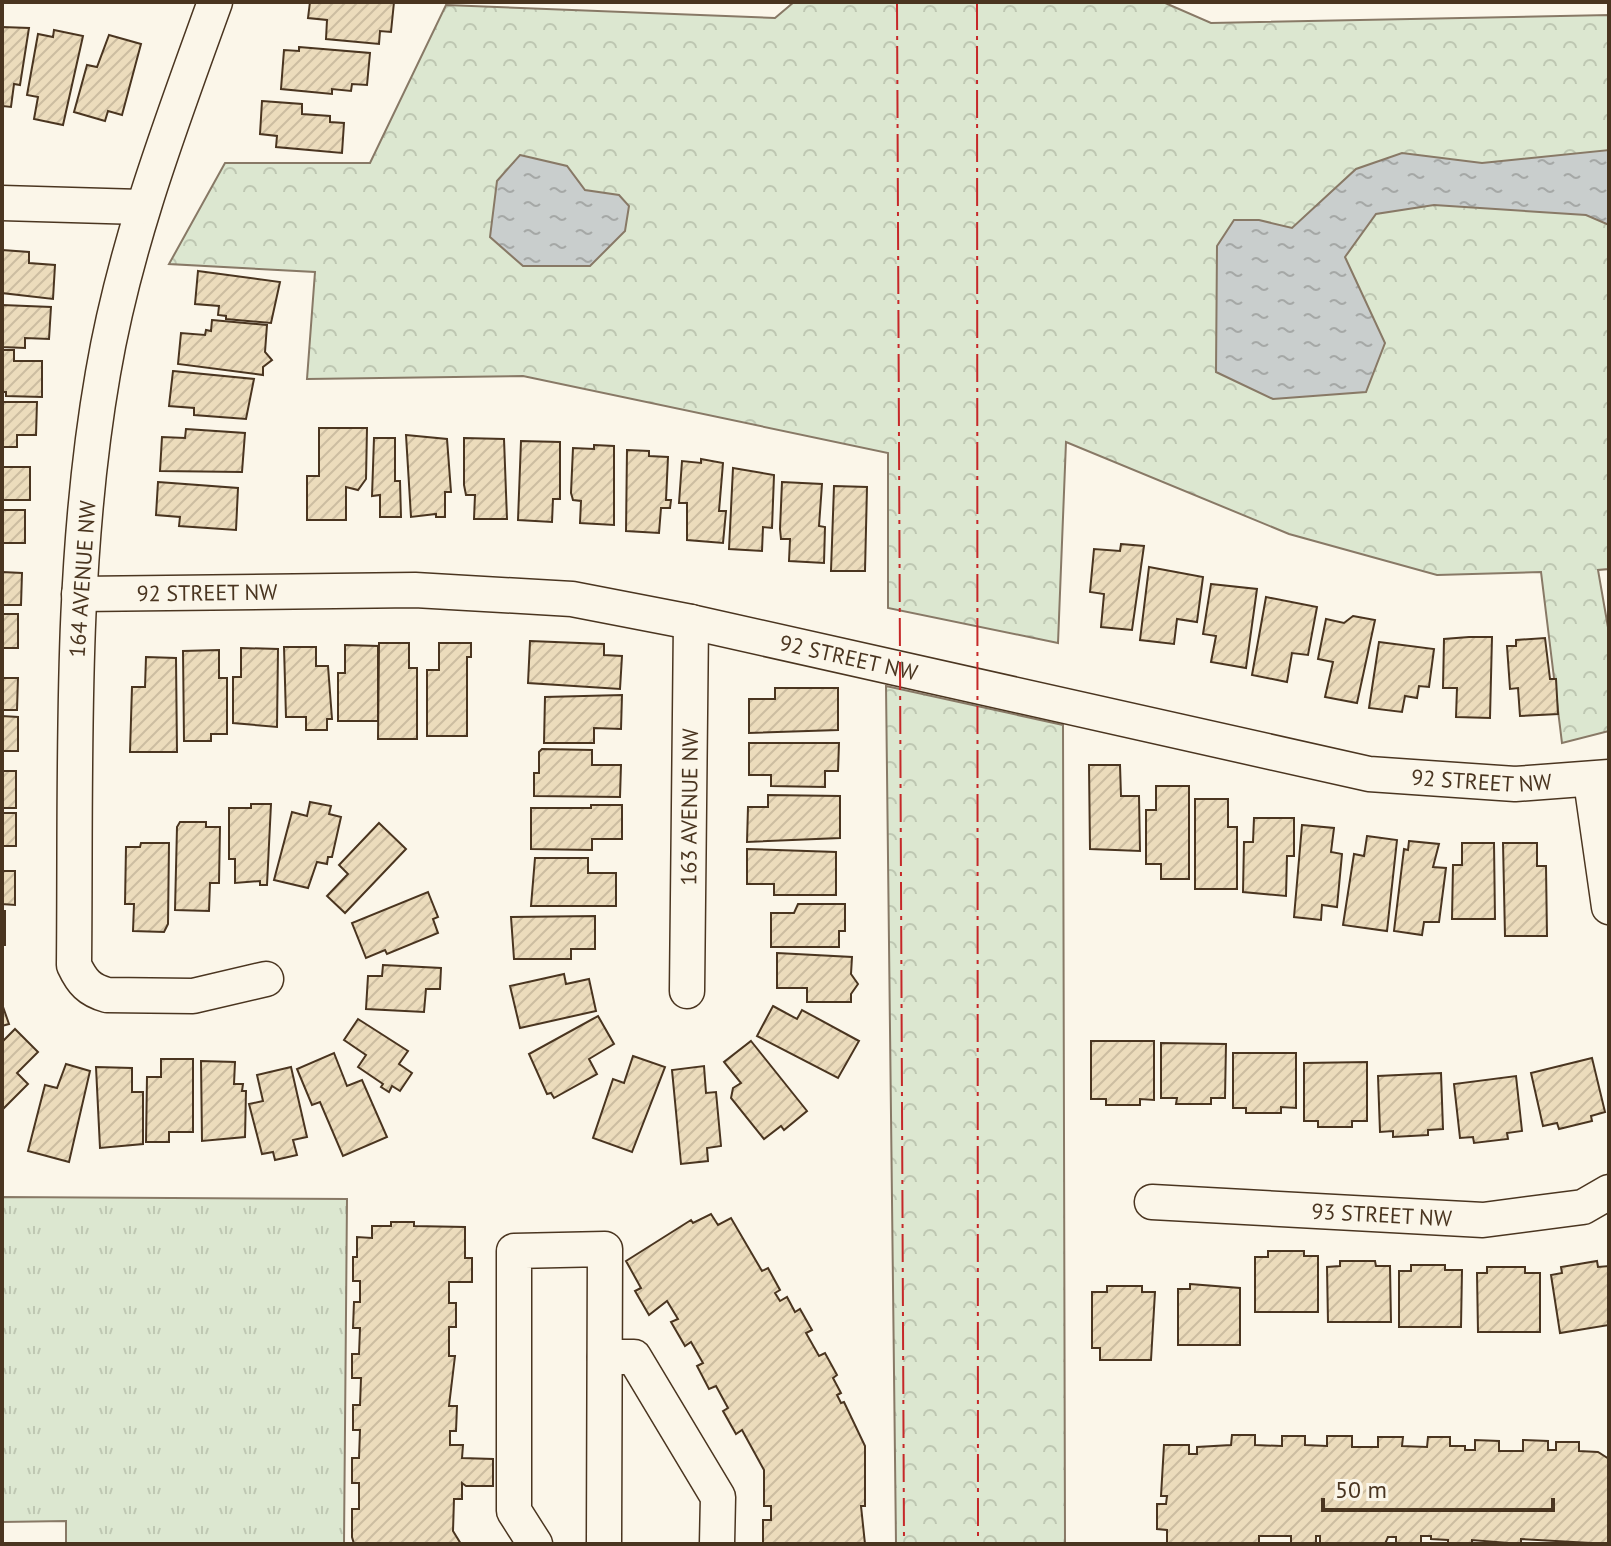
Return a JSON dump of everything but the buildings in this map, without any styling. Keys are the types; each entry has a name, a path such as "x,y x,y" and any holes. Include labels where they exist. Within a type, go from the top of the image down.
{"street":[{"name":"164 AVENUE NW","path":"215,2 141,207 103,373 79,594 74,965 82,982 94,992 107,995 193,996 266,979"},
{"path":"2,203 141,207"},
{"name":"92 STREET NW","path":"79,594 415,590 572,599 691,622 1314,765 1442,781 1515,784 1600,779"},
{"name":"163 AVENUE NW","path":"687,991 691,622"},
{"path":"1600,779 1609,907"},
{"name":"93 STREET NW","path":"1152,1202 1483,1220 1583,1207 1609,1192"},
{"path":"535,1544 514,1511 514,1251 605,1249 604,1544"},
{"path":"605,1357 634,1357 718,1497 717,1544"}],"green space":[{"path":"794,2 1163,2 1211,23 1609,15 1609,569 1598,570 1609,633 1609,731 1562,743 1541,572 1437,575 1289,534 1066,442 1058,643 888,608 888,453 523,376 307,379 315,272 169,264 225,163 370,163 446,5 775,18"},
{"path":"886,686 1063,725 1065,1544 896,1544"},
{"path":"2,1197 347,1199 344,1544 66,1544 66,1521 2,1522"}],"water":[{"path":"1609,150 1609,225 1586,215 1434,205 1376,214 1345,257 1385,343 1366,392 1273,399 1216,372 1217,246 1234,220 1259,220 1292,228 1356,169 1402,153 1482,163"},
{"path":"520,155 567,166 585,190 619,195 629,206 625,231 590,266 523,266 490,237 497,181"}],"power":[{"path":"897,2 904,1544"},
{"path":"977,2 978,1544"}]}
